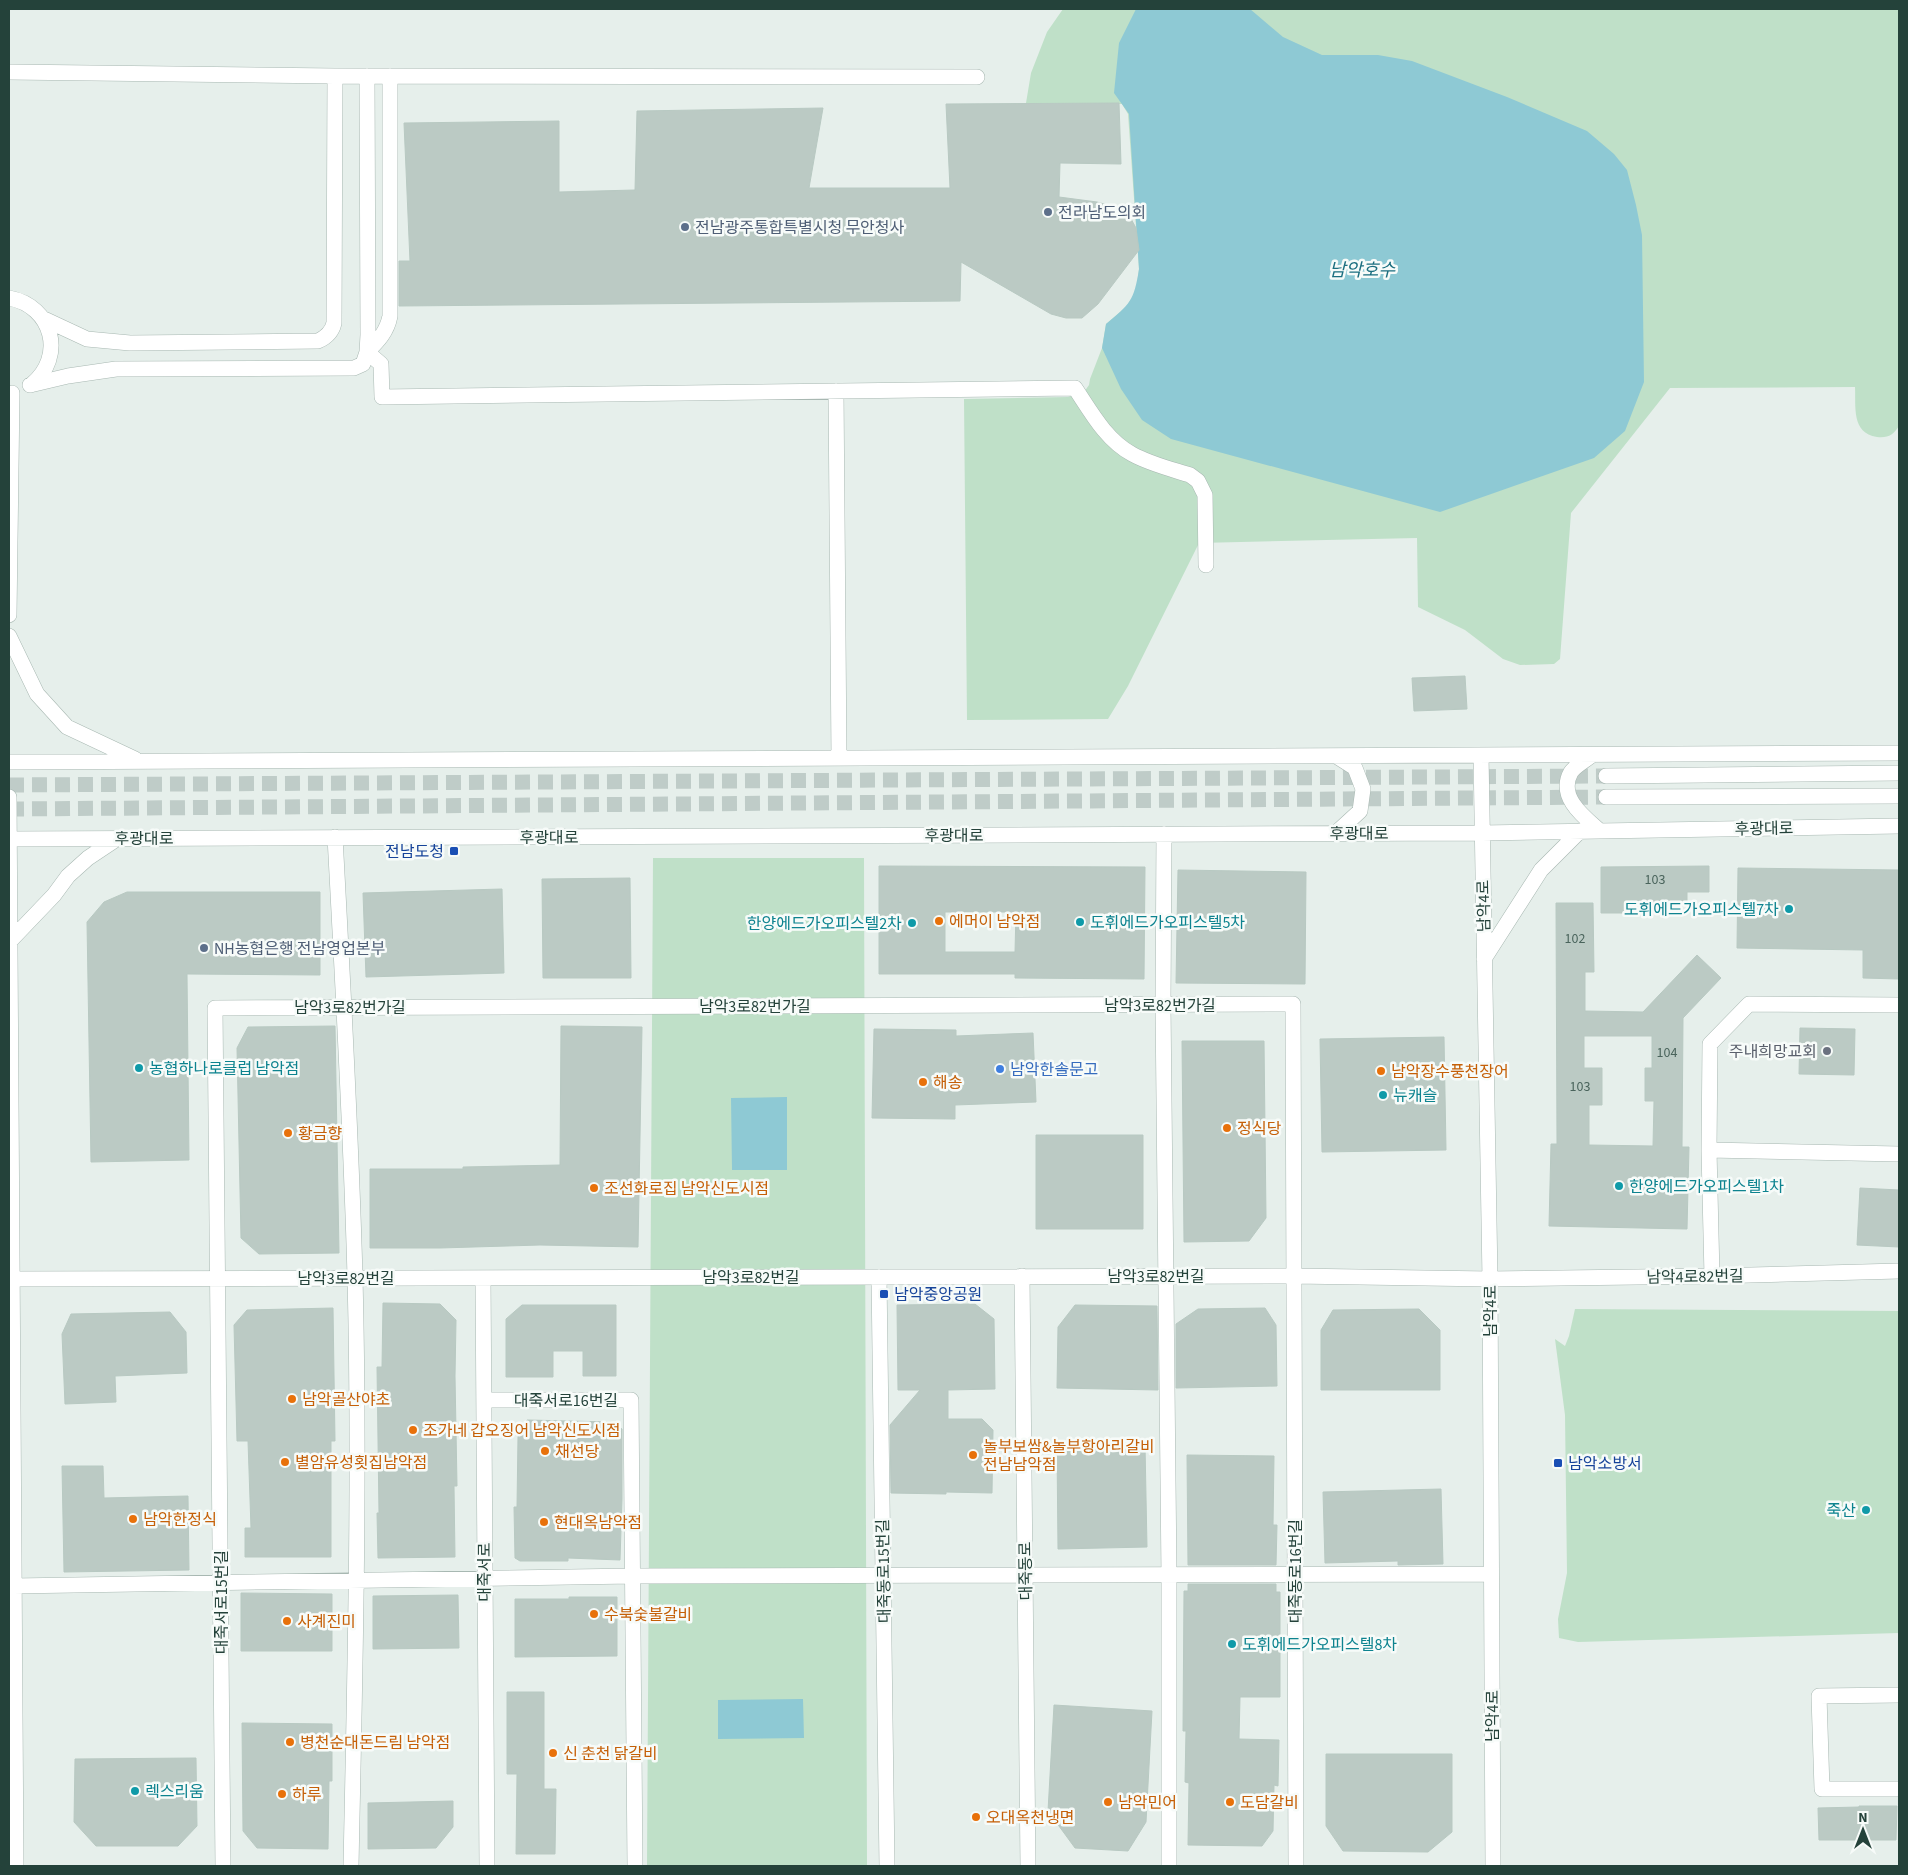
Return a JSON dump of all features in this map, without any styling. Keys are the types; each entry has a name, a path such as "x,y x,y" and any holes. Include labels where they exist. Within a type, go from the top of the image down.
{"street":[{"path":"9,72 335,76 977,77"},
{"path":"42,318 74,334 102,342 318,340 325,338 333,328 334,323 335,76"},
{"path":"9,615 10,393 30,385 68,376 116,368 354,368 363,364 367,352 368,335 367,76"},
{"path":"367,352 380,340 390,316 390,76"},
{"path":"9,298 25,303 37,311 51,337 51,352 47,367 38,379 30,385"},
{"path":"367,352 381,364 382,397 1074,388 1106,433 1120,446 1133,455 1190,475 1198,481 1205,496 1206,565"},
{"path":"836,391 839,758"},
{"path":"9,636 37,694 67,727 139,761"},
{"path":"9,762 1899,753"},
{"name":"남악4로","path":"1481,755 1490,1280 1493,1866"},
{"path":"1592,755 1571,772 1566,789 1574,807 1600,831"},
{"path":"1336,756 1356,768 1363,789 1360,811 1336,833"},
{"path":"1606,776 1899,773"},
{"name":"후광대로","path":"1606,797 1899,796"},
{"path":"9,798 10,1279 16,1866"},
{"name":"후광대로","path":"10,839 1482,833 1899,826"},
{"path":"1484,959 1541,870 1580,831"},
{"path":"1164,834 1163,1005 1169,1575 1169,1866"},
{"path":"335,837 355,1278 357,1581 351,1866"},
{"path":"10,939 54,895 68,876 88,858 118,838"},
{"name":"남악3로82번가길","path":"217,1278 216,1008 1293,1004 1294,1276"},
{"path":"1712,1276 1709,1150 1710,1044 1749,1004 1899,1005"},
{"path":"1709,1150 1899,1154"},
{"name":"남악4로82번길","path":"1490,1280 1899,1271"},
{"name":"대죽동로","path":"1022,1276 1028,1866"},
{"name":"남악3로82번길","path":"10,1279 1294,1276 1490,1280"},
{"name":"대죽동로16번길","path":"1294,1276 1296,1866"},
{"name":"대죽동로15번길","path":"879,1277 887,1866"},
{"name":"대죽서로15번길","path":"217,1278 223,1866"},
{"name":"대죽서로","path":"484,1278 484,1579 487,1866"},
{"name":"대죽서로16번길","path":"484,1400 632,1400 635,1866"},
{"path":"14,1586 633,1576 1491,1574"},
{"path":"1899,1695 1819,1696 1822,1789 1899,1789"}],"green space":[{"path":"1063,9 1899,9 1899,426 1893,434 1885,437 1877,437 1863,430 1857,418 1855,387 1670,388 1571,513 1560,659 1554,664 1520,665 1503,659 1465,630 1418,607 1417,538 1199,543 1128,686 1108,719 967,720 964,399 1068,397 1084,392 1089,385 1102,348 1106,324 1126,307 1136,292 1139,269 1128,114 1122,104 1026,103 1031,73 1047,32"},
{"path":"653,858 864,858 867,1866 647,1866"},
{"path":"1575,1309 1899,1311 1899,1633 1578,1642 1559,1638 1558,1619 1567,1573 1565,1415 1555,1339 1565,1346"}],"water":[{"name":"남악호수","path":"1136,9 1250,9 1283,37 1322,55 1378,55 1412,61 1507,97 1587,131 1614,154 1627,170 1642,235 1644,382 1625,431 1594,458 1440,512 1171,439 1142,420 1121,389 1102,348 1106,324 1130,301 1139,269 1129,114 1114,93 1119,43"},
{"path":"787,1097 787,1170 732,1170 731,1098"},
{"path":"803,1699 804,1738 718,1739 718,1700"}],"building":[{"name":"전남광주통합특별시청 무안청사","path":"1119,103 1121,164 1060,163 1059,197 1097,202 1114,207 1130,217 1136,228 1139,250 1098,304 1082,318 1066,318 1051,314 961,262 960,301 399,306 399,261 410,261 404,123 559,121 559,192 635,190 637,111 823,108 809,188 950,188 946,104"},
{"path":"1465,676 1467,709 1414,711 1412,678"},
{"path":"879,866 1145,867 1144,979 1015,978 1015,974 879,974","holes":["945,912 1016,912 1015,952 945,952"]},
{"path":"1709,866 1709,892 1687,892 1687,905 1631,906 1631,913 1601,913 1601,867"},
{"path":"1738,868 1899,870 1899,979 1863,978 1863,950 1737,948"},
{"path":"1178,870 1306,872 1305,984 1176,983"},
{"path":"630,878 631,978 543,978 542,879"},
{"path":"502,889 504,973 366,977 363,893"},
{"path":"127,892 320,892 320,975 187,974 189,1160 91,1162 87,922 104,902"},
{"path":"1556,903 1593,903 1594,972 1585,972 1585,1011 1643,1012 1697,955 1721,978 1683,1018 1682,1147 1689,1147 1687,1229 1549,1226 1551,1144 1557,1144","holes":["1584,1036 1652,1036 1652,1068 1645,1068 1645,1101 1654,1101 1653,1146 1589,1145 1589,1105 1602,1105 1602,1068 1584,1068"]},
{"path":"335,1026 339,1253 259,1254 241,1238 237,1048 248,1027"},
{"path":"561,1026 642,1027 638,1247 540,1245 370,1248 370,1169 463,1169 463,1167 560,1165"},
{"name":"주내희망교회","path":"1800,1028 1855,1029 1854,1075 1799,1074"},
{"path":"874,1029 956,1030 956,1036 1033,1033 1036,1102 955,1105 955,1119 872,1118"},
{"name":"뉴캐슬","path":"1444,1037 1446,1150 1322,1152 1320,1039"},
{"path":"1182,1041 1264,1041 1266,1218 1249,1241 1184,1242"},
{"path":"1036,1135 1143,1135 1143,1229 1036,1229"},
{"path":"1860,1188 1899,1190 1899,1247 1857,1245"},
{"path":"383,1303 440,1304 456,1320 457,1486 454,1486 455,1557 378,1558 377,1367 382,1367"},
{"path":"975,1304 994,1319 995,1389 948,1390 948,1419 982,1419 993,1430 992,1493 891,1493 890,1425 920,1390 898,1390 897,1305"},
{"path":"522,1305 616,1305 616,1376 583,1376 583,1351 553,1351 553,1377 506,1377 506,1319"},
{"path":"1075,1305 1157,1306 1158,1390 1057,1388 1058,1327"},
{"path":"333,1308 335,1441 331,1441 331,1557 245,1557 245,1528 251,1528 248,1441 237,1441 234,1325 247,1310"},
{"path":"1265,1308 1276,1325 1277,1386 1176,1388 1176,1324 1198,1309"},
{"path":"1419,1309 1440,1330 1440,1390 1321,1390 1321,1330 1333,1310"},
{"path":"170,1312 186,1332 187,1373 115,1376 116,1402 65,1404 62,1334 71,1314"},
{"path":"527,1420 611,1422 622,1429 620,1560 568,1558 568,1561 520,1561 515,1558 514,1507 517,1507 518,1437"},
{"path":"1145,1445 1147,1547 1058,1549 1057,1447"},
{"path":"1187,1455 1274,1456 1273,1525 1277,1525 1276,1565 1188,1565"},
{"path":"62,1466 103,1466 104,1498 188,1496 189,1570 64,1572"},
{"path":"1441,1489 1443,1564 1398,1565 1398,1561 1325,1563 1323,1492"},
{"path":"1188,1584 1276,1584 1276,1592 1280,1592 1280,1697 1240,1697 1239,1739 1279,1740 1278,1786 1274,1785 1273,1831 1262,1846 1188,1845 1189,1783 1185,1782 1186,1731 1183,1731 1184,1591 1188,1591"},
{"path":"241,1593 332,1594 332,1651 241,1651"},
{"path":"458,1595 459,1648 373,1649 373,1596"},
{"path":"569,1597 617,1597 617,1656 515,1657 515,1599 569,1599"},
{"path":"507,1692 544,1692 544,1789 556,1789 555,1854 516,1854 517,1774 507,1774"},
{"path":"1054,1705 1152,1711 1146,1822 1128,1851 1075,1848 1048,1811"},
{"path":"242,1723 332,1724 332,1781 329,1781 328,1849 257,1848 243,1831"},
{"path":"1326,1754 1452,1754 1452,1832 1428,1852 1343,1851 1326,1826"},
{"name":"렉스리움","path":"196,1758 197,1826 178,1846 96,1846 74,1822 75,1759"},
{"path":"453,1801 453,1827 436,1848 368,1849 368,1803"},
{"path":"1897,1806 1896,1840 1819,1840 1818,1808"}],"tunnel":[{"path":"9,785 1606,776"},
{"path":"9,809 1606,797"}],"place":[{"name":"전라남도의회","path":"1048,212"},
{"name":"전남광주통합특별시청 무안청사","path":"685,227"},
{"name":"전남도청","path":"454,851"},
{"name":"도휘에드가오피스텔7차","path":"1789,909"},
{"name":"에머이 남악점","path":"939,921"},
{"name":"도휘에드가오피스텔5차","path":"1080,922"},
{"name":"한양에드가오피스텔2차","path":"912,923"},
{"name":"NH농협은행 전남영업본부","path":"204,948"},
{"name":"주내희망교회","path":"1827,1051"},
{"name":"농협하나로클럽 남악점","path":"139,1068"},
{"name":"남악한솔문고","path":"1000,1069"},
{"name":"남악장수풍천장어","path":"1381,1071"},
{"name":"해송","path":"923,1082"},
{"name":"뉴캐슬","path":"1383,1095"},
{"name":"정식당","path":"1227,1128"},
{"name":"황금향","path":"288,1133"},
{"name":"한양에드가오피스텔1차","path":"1619,1186"},
{"name":"조선화로집 남악신도시점","path":"594,1188"},
{"name":"남악중앙공원","path":"884,1294"},
{"name":"남악골산야초","path":"292,1399"},
{"name":"조가네 갑오징어 남악신도시점","path":"413,1430"},
{"name":"채선당","path":"545,1451"},
{"name":"놀부보쌈&놀부항아리갈비 전남남악점","path":"973,1455"},
{"name":"별암유성횟집남악점","path":"285,1462"},
{"name":"남악소방서","path":"1558,1463"},
{"name":"죽산","path":"1866,1510"},
{"name":"남악한정식","path":"133,1519"},
{"name":"현대옥남악점","path":"544,1522"},
{"name":"수북숯불갈비","path":"594,1614"},
{"name":"사계진미","path":"287,1621"},
{"name":"도휘에드가오피스텔8차","path":"1232,1644"},
{"name":"병천순대돈드림 남악점","path":"290,1742"},
{"name":"신 춘천 닭갈비","path":"553,1753"},
{"name":"렉스리움","path":"135,1791"},
{"name":"하루","path":"282,1794"},
{"name":"남악민어","path":"1108,1802"},
{"name":"도담갈비","path":"1230,1802"},
{"name":"오대옥천냉면","path":"976,1817"}]}
